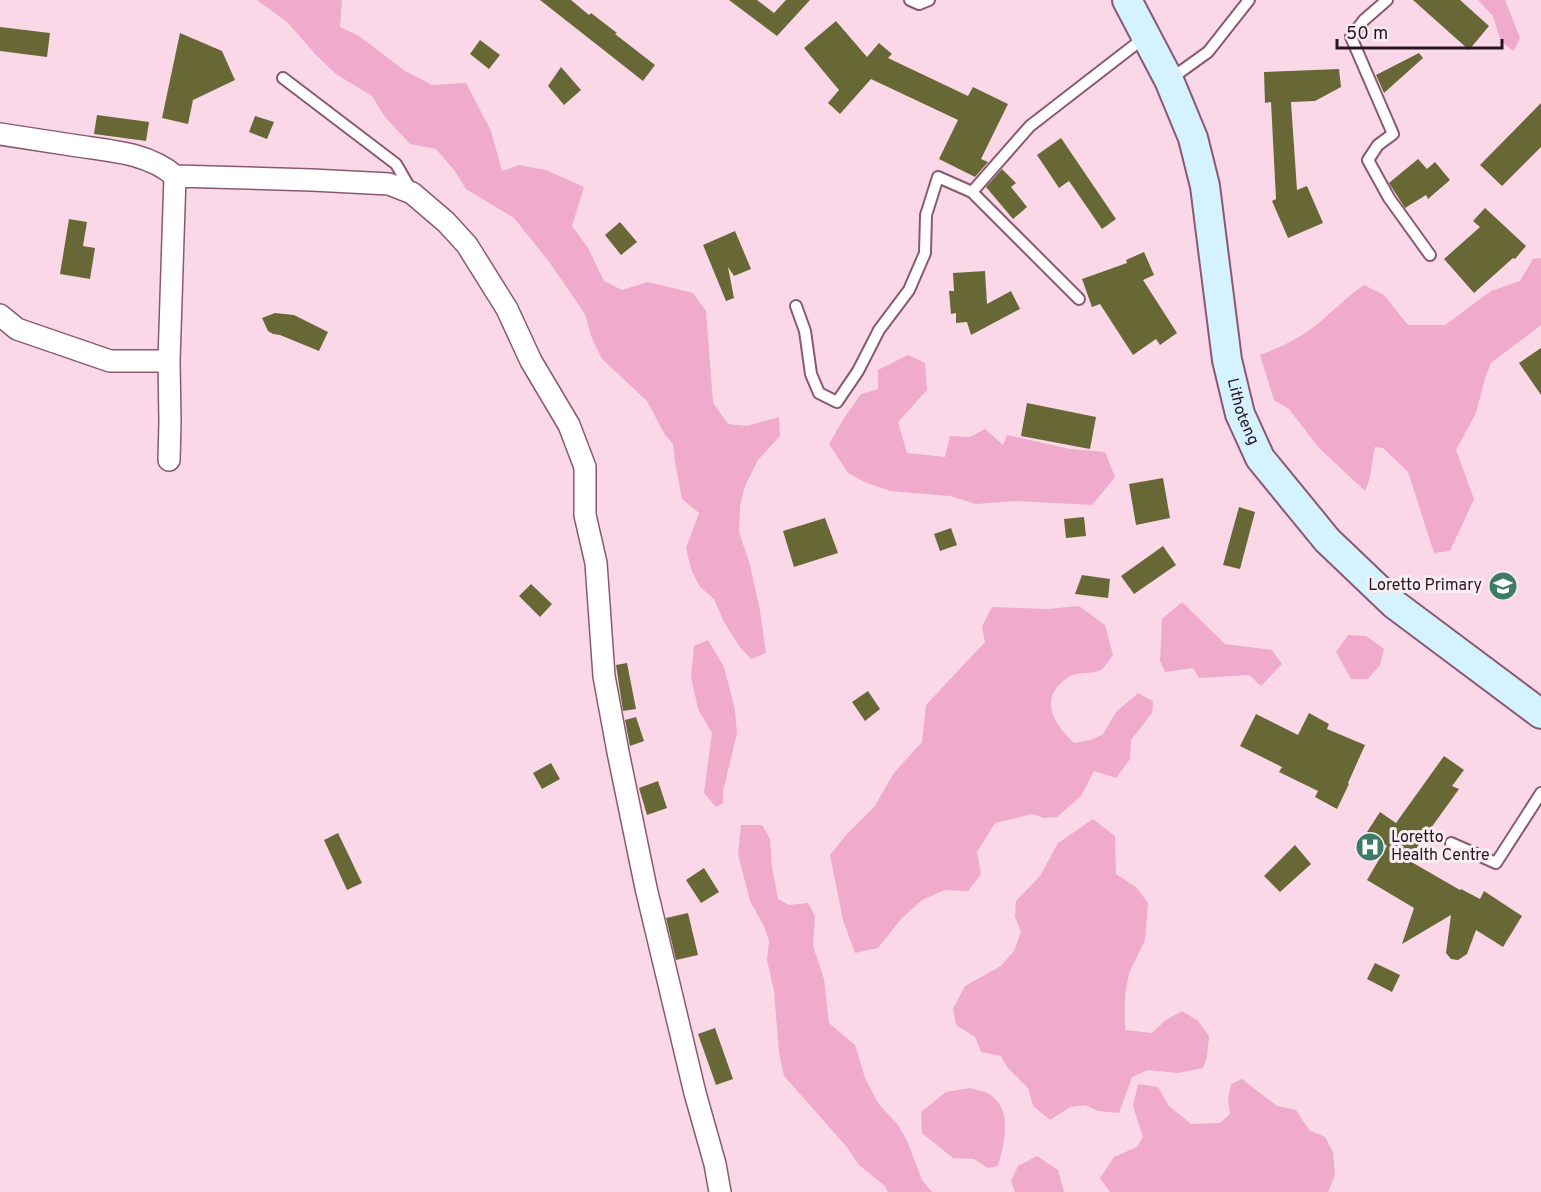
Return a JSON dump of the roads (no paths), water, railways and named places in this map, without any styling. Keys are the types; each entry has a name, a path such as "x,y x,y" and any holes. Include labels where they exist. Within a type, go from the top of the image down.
{"main road":[{"name":"Lithoteng","path":"1127,0 1169,80 1193,138 1205,186 1227,360 1240,414 1260,459 1328,540 1394,604 1541,714"}],"street":[{"path":"0,134 146,159 164,167 175,176 389,184 412,193 446,222 467,245 507,309 531,361 569,425 585,467 585,515 596,563 606,687 646,888 720,1192"},
{"path":"169,460 171,422 169,361 175,176"},
{"path":"0,315 17,329 110,361 169,361"}],"lane":[{"path":"910,0 919,4 929,0"},
{"path":"1169,80 1209,52 1250,0"},
{"path":"1387,0 1364,20 1351,37 1393,134 1378,145 1368,160 1389,198 1430,255"},
{"path":"972,192 1030,126 1146,36"},
{"path":"283,78 396,164 412,193"},
{"path":"796,306 805,331 811,374 819,393 837,402 858,371 879,330 909,290 925,253 926,215 938,177 972,192 1079,299"},
{"path":"1451,843 1496,863 1541,793"}],"place":[{"name":"Loretto Primary","path":"1503,586"},
{"name":"Loretto Health Centre","path":"1370,847"}]}
